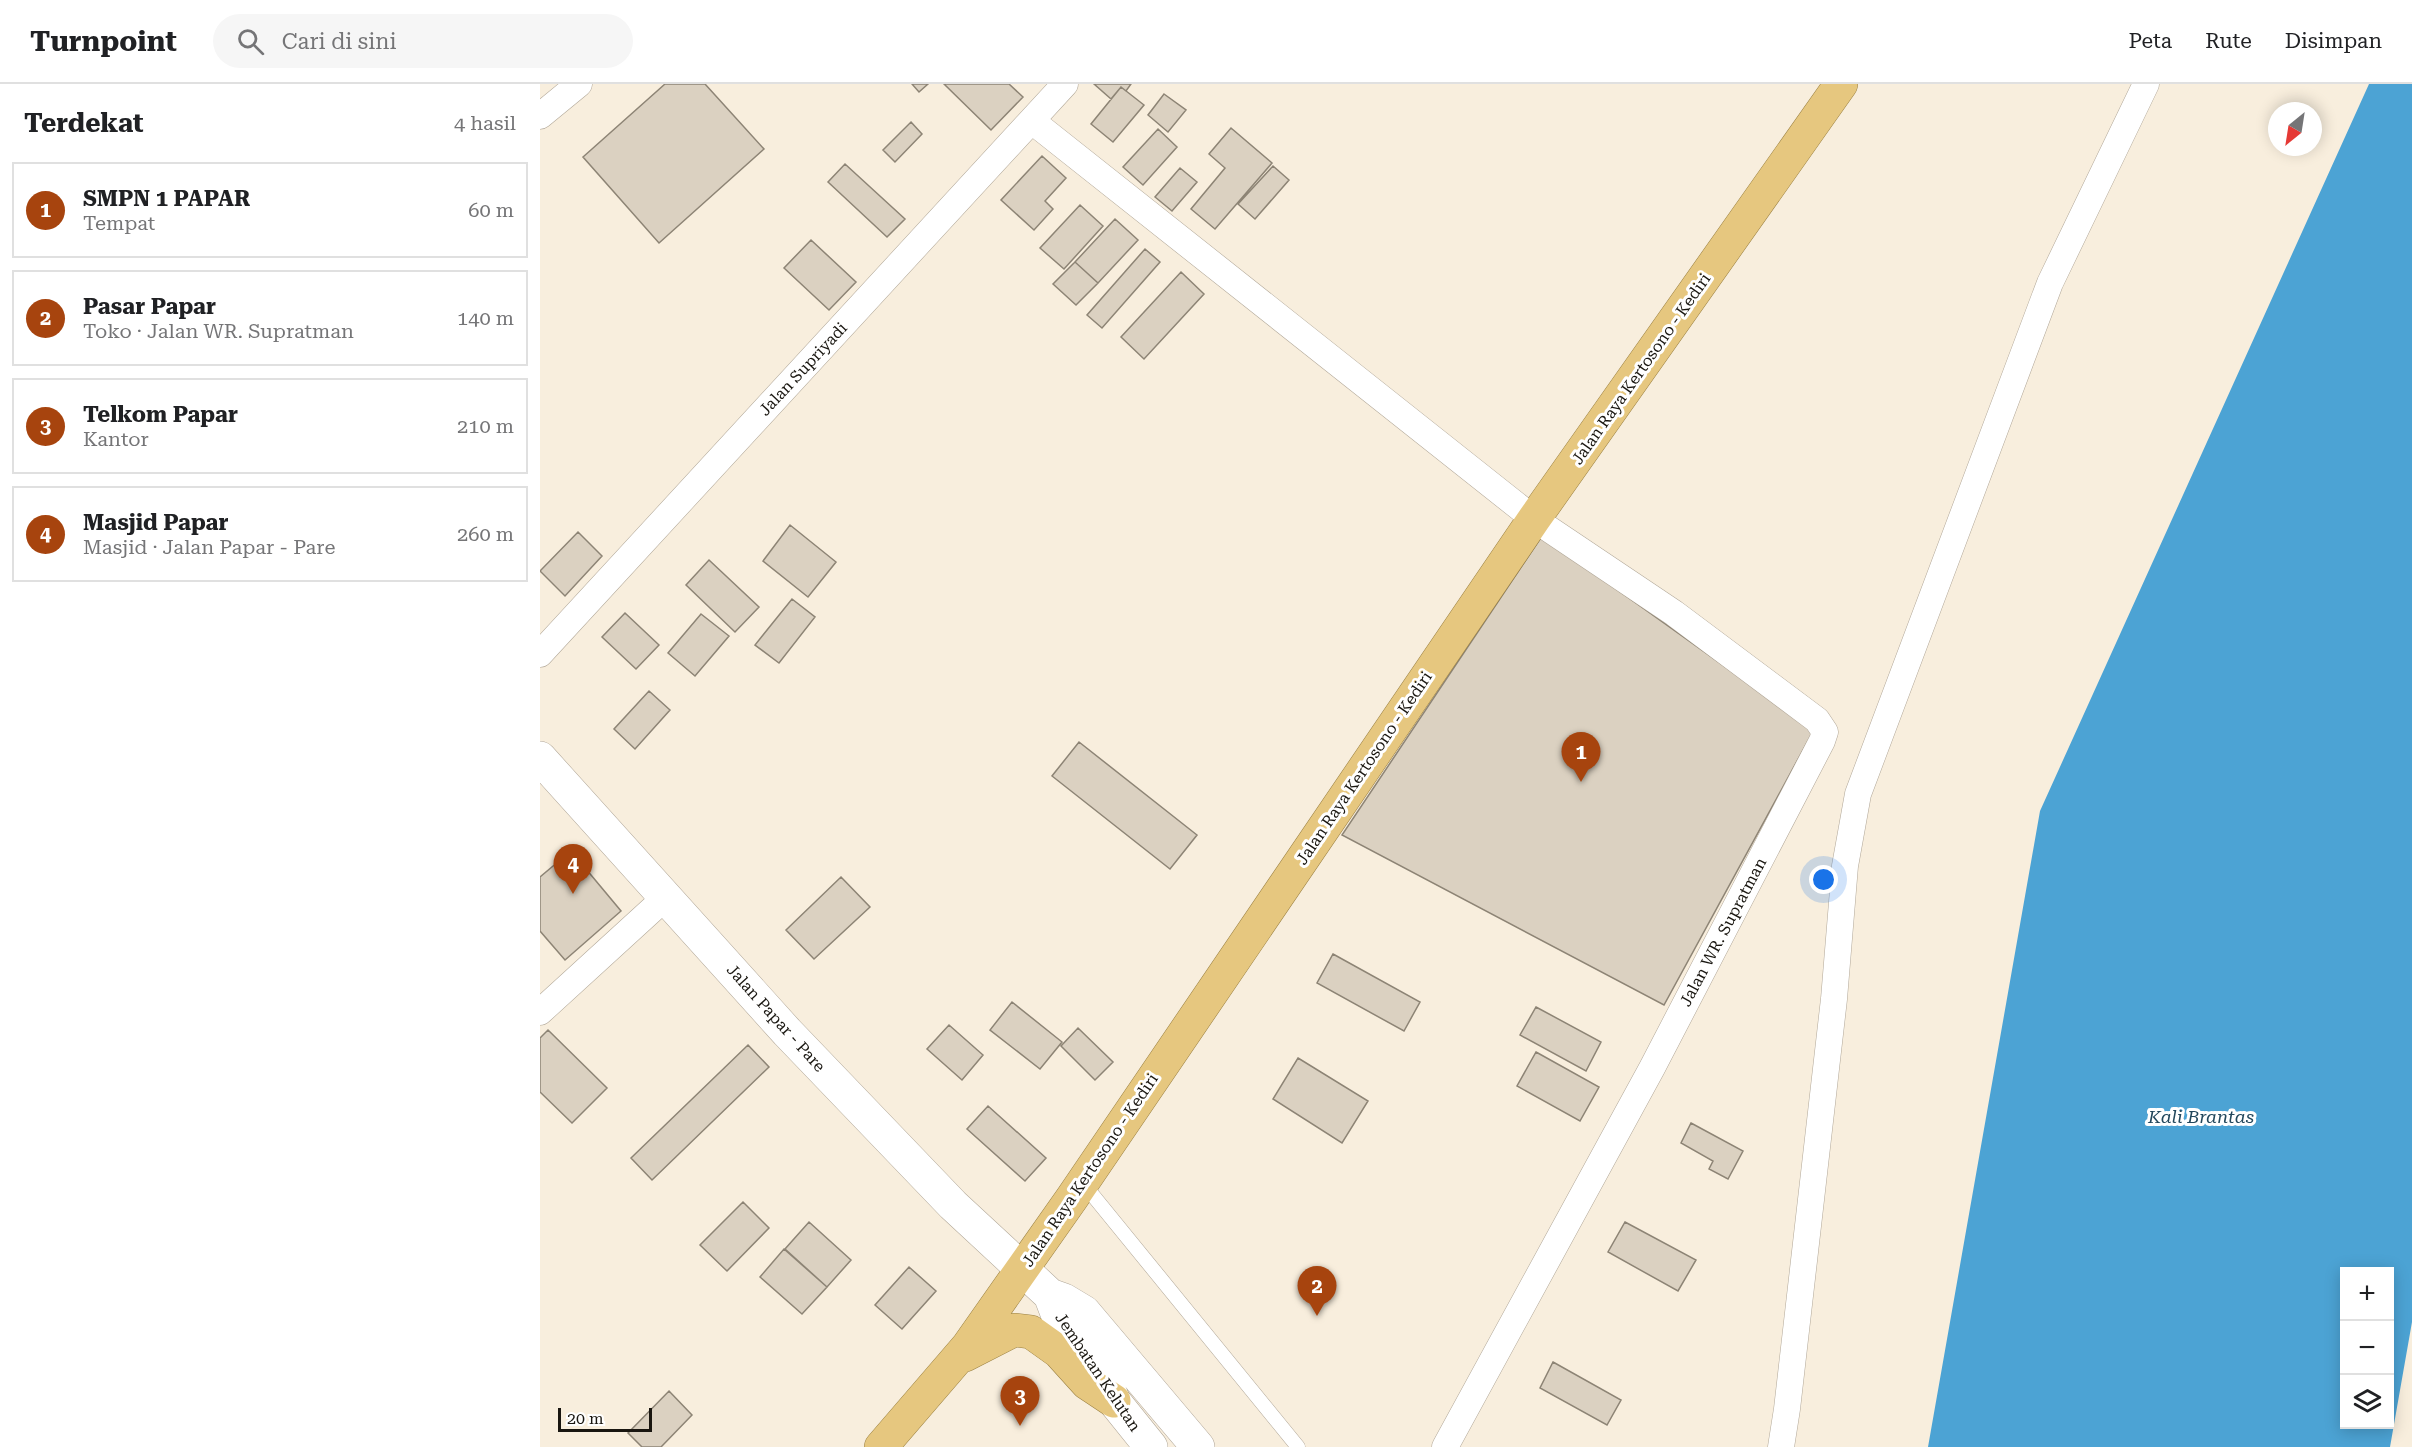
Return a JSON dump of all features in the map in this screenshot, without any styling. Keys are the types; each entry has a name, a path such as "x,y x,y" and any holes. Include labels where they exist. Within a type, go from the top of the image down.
{"highway":[{"name":"Jalan Raya Kertosono - Kediri","path":"881,1447 960,1358 1534,519 1841,84"},
{"path":"960,1358 1014,1330 1032,1332 1059,1352 1087,1383 1114,1401"}],"main road":[{"name":"Jalan Papar - Pare","path":"540,758 667,896 787,1032 952,1205 1023,1268"},
{"name":"Jembatan Kelutan","path":"1023,1268 1050,1295 1058,1317 1100,1372 1114,1401 1151,1447"},
{"name":"Jembatan Kelutan","path":"1050,1295 1084,1312 1098,1326 1198,1447"}],"street":[{"path":"540,116 579,84"},
{"name":"Jalan Supriyadi","path":"540,654 1065,84"},
{"path":"1781,1447 1834,999 1845,866 1858,794 2050,283 2146,84"},
{"path":"1032,121 1534,519"},
{"name":"Jalan WR. Supratman","path":"1445,1447 1652,1068 1817,752 1825,732 1817,720 1674,613 1534,519"},
{"path":"540,1012 667,896"}],"lane":[{"path":"1082,1182 1298,1447"}],"water":[{"name":"Kali Brantas","path":"2369,84 2412,84 2412,1322 2394,1424 2394,1267 2340,1267 2340,1429 2393,1429 2390,1447 1928,1447 2040,811"}],"building":[{"path":"665,84 705,84 764,149 659,243 583,157"},
{"path":"912,84 928,84 919,92"},
{"path":"944,84 1009,84 1023,97 991,130"},
{"path":"1094,84 1131,84 1126,91 1121,87 1111,99"},
{"path":"1121,87 1144,105 1113,142 1091,124"},
{"path":"1164,94 1186,110 1168,132 1148,115"},
{"path":"911,122 922,134 895,162 883,150"},
{"path":"1231,128 1272,163 1215,229 1191,209 1225,168 1209,154"},
{"path":"1158,129 1177,147 1143,185 1123,167"},
{"path":"1042,156 1066,178 1045,201 1053,209 1034,230 1001,200"},
{"path":"845,164 905,219 887,237 828,182"},
{"path":"1273,166 1289,180 1255,219 1238,204"},
{"path":"1180,168 1197,182 1172,211 1155,197"},
{"path":"1080,205 1103,226 1064,269 1040,248"},
{"path":"1115,219 1138,240 1098,283 1075,262"},
{"path":"811,240 856,282 829,310 784,268"},
{"path":"1145,249 1160,262 1102,328 1087,315"},
{"path":"1075,262 1098,283 1076,305 1053,284"},
{"path":"1181,272 1204,294 1144,359 1121,337"},
{"path":"790,525 836,562 808,597 763,561"},
{"path":"578,532 602,556 565,596 540,571"},
{"path":"1542,536 1814,730 1664,1005 1342,835"},
{"path":"709,560 759,607 735,632 686,585"},
{"path":"792,599 815,617 779,663 755,645"},
{"path":"625,613 659,645 636,669 602,637"},
{"path":"701,614 729,636 695,676 668,653"},
{"path":"649,691 670,710 635,749 614,729"},
{"path":"1079,742 1197,835 1170,869 1052,776"},
{"path":"571,851 621,911 565,960 540,931 540,877"},
{"path":"841,877 870,907 814,959 786,930"},
{"path":"1333,954 1420,1002 1404,1031 1317,983"},
{"path":"1012,1002 1062,1042 1040,1069 990,1030"},
{"path":"1536,1007 1601,1042 1586,1071 1520,1035"},
{"path":"949,1025 983,1055 962,1080 927,1049"},
{"path":"1078,1028 1113,1062 1095,1080 1061,1046"},
{"path":"548,1030 607,1088 572,1123 540,1092 540,1038"},
{"path":"748,1045 769,1067 652,1180 631,1158"},
{"path":"1536,1052 1599,1087 1580,1121 1517,1086"},
{"path":"1298,1058 1368,1101 1342,1143 1273,1099"},
{"path":"988,1106 1046,1158 1025,1181 967,1129"},
{"path":"1691,1123 1743,1151 1728,1179 1709,1169 1713,1161 1681,1143"},
{"path":"743,1202 769,1228 727,1271 700,1245"},
{"path":"809,1222 851,1260 827,1287 785,1249"},
{"path":"1625,1222 1696,1260 1678,1291 1608,1252"},
{"path":"784,1249 827,1287 802,1314 760,1277"},
{"path":"909,1267 936,1291 902,1329 875,1305"},
{"path":"1553,1362 1621,1400 1607,1425 1540,1388"},
{"path":"669,1391 692,1415 661,1447 642,1447 628,1433"}],"place":[{"name":"SMPN 1 PAPAR","path":"1581,782"},
{"name":"Masjid Papar","path":"573,894"},
{"name":"Pasar Papar","path":"1317,1316"},
{"name":"Telkom Papar","path":"1020,1426"}]}
